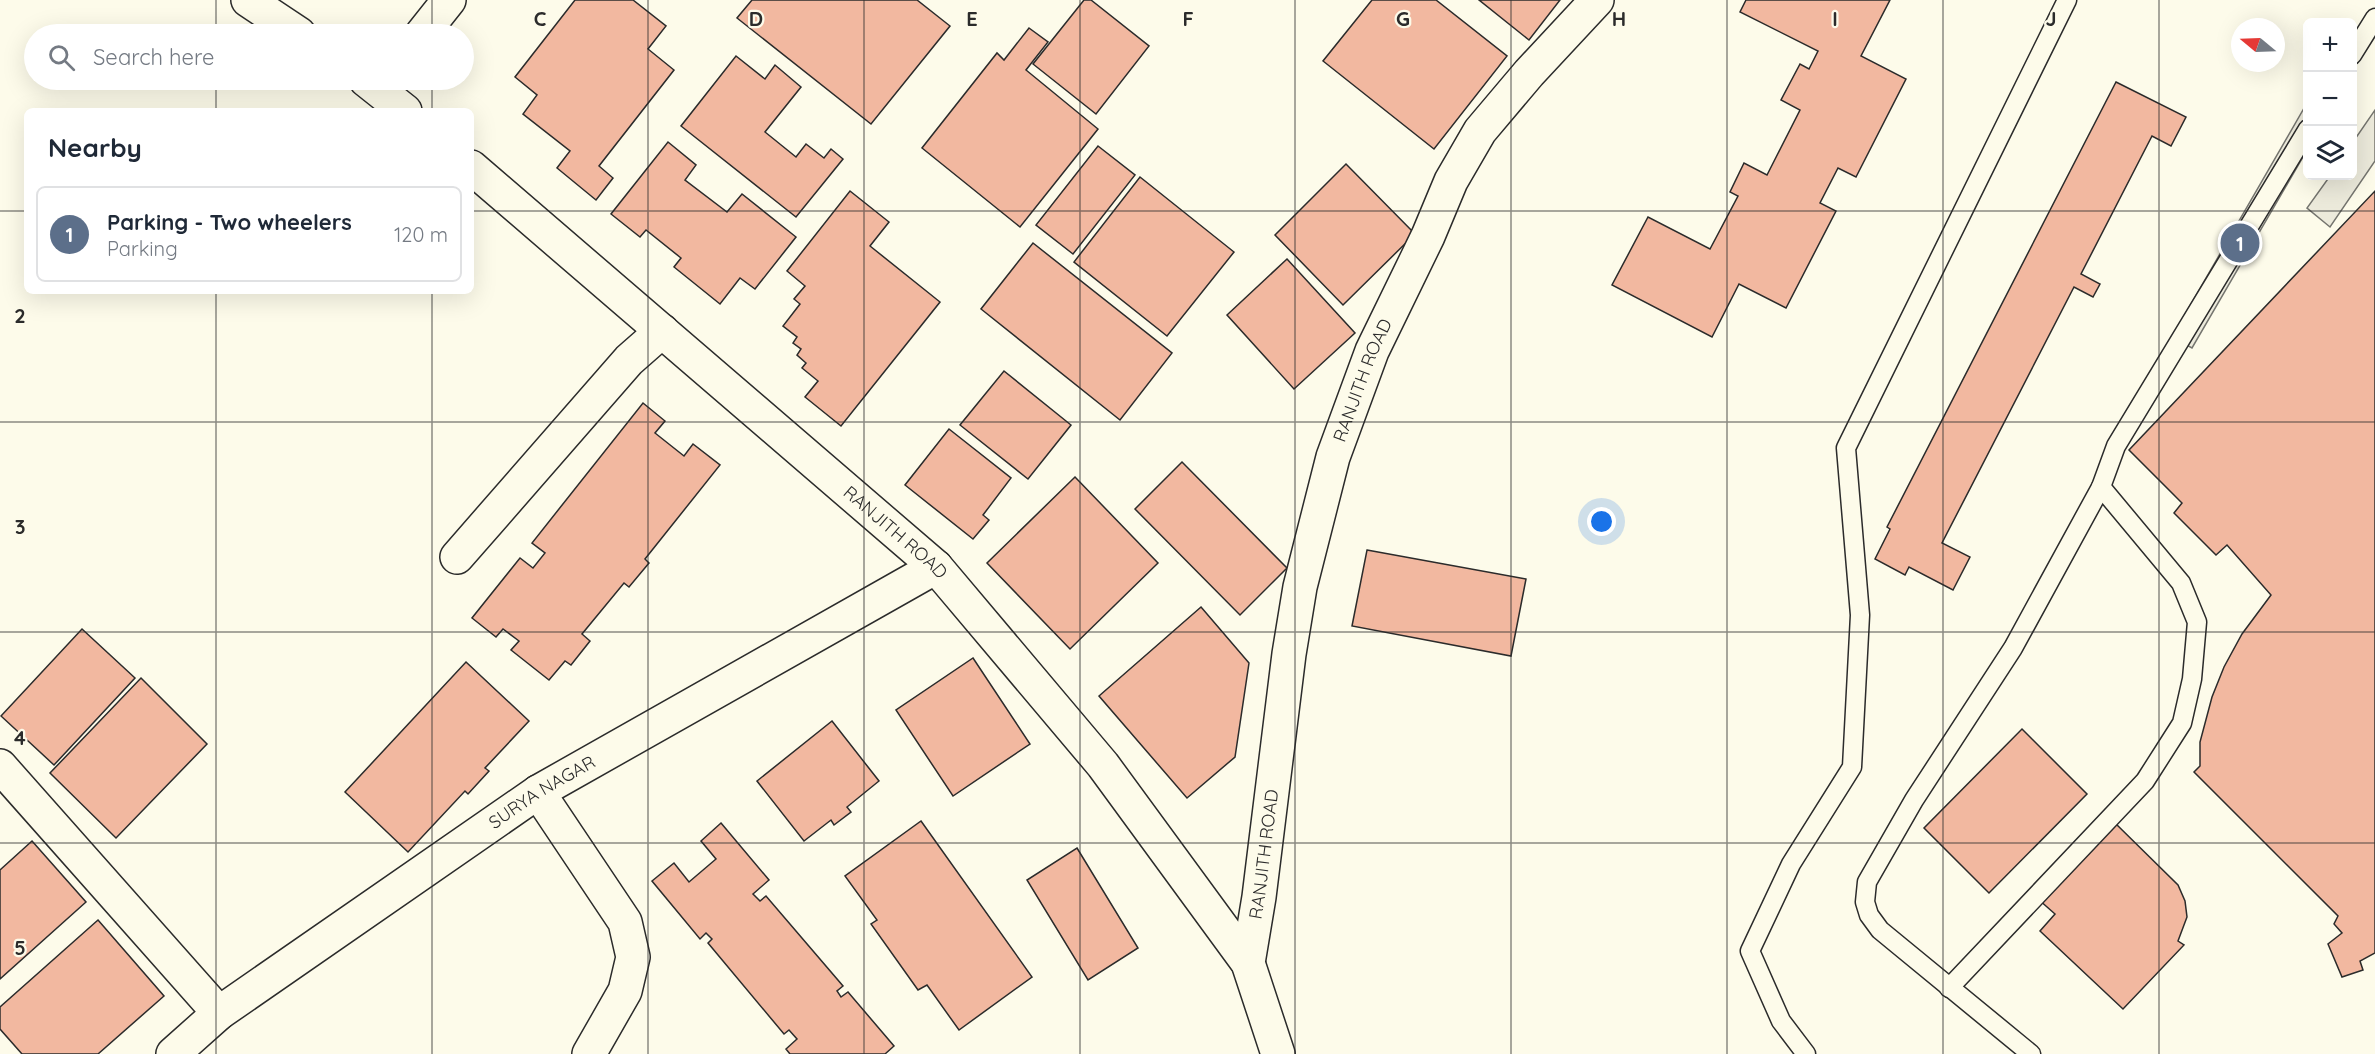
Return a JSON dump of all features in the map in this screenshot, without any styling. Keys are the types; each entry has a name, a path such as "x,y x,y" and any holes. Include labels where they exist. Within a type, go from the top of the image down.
{"street":[{"path":"248,0 284,24"},
{"path":"430,24 449,0"},
{"name":"RANJITH ROAD","path":"1248,963 1259,897 1288,654 1300,587 1333,457 1372,351 1428,236 1450,181 1480,131 1597,0"},
{"path":"384,90 402,108"},
{"name":"RANJITH ROAD","path":"474,170 936,567 1103,765 1248,963 1278,1054"},
{"path":"458,557 629,360 662,331"},
{"name":"SURYA NAGAR","path":"173,1054 219,1013 538,792 936,567"},
{"path":"0,766 219,1013"},
{"path":"538,792 625,922 633,957 625,991 589,1054"}],"lane":[{"path":"1806,1054 1781,1021 1750,951 1791,864 1852,766 1860,615 1846,447 2067,0"},
{"path":"2357,47 2375,18"},
{"path":"2031,1054 1880,930 1869,915 1865,902 1867,882 1914,800 2013,648 2101,487 2115,446 2303,136"},
{"path":"1949,988 2145,781 2182,723 2192,679 2197,622 2181,583 2101,487"}],"shaded area":[{"path":"2303,110 2303,157 2192,348 2172,337"},
{"path":"2375,110 2375,161 2330,227 2307,208 2327,180 2357,180 2357,136"}],"building":[{"path":"575,0 633,0 666,26 648,49 674,70 599,166 613,178 596,200 557,168 570,151 523,114 537,95 515,77"},
{"path":"752,0 917,0 950,26 871,124 737,18"},
{"path":"1084,0 1091,0 1149,46 1096,114 1033,64"},
{"path":"1372,0 1436,0 1507,56 1434,149 1323,61"},
{"path":"1479,0 1560,0 1529,40"},
{"path":"1746,0 1890,0 1861,56 1906,79 1856,177 1838,168 1820,203 1836,211 1786,308 1739,284 1712,337 1612,285 1648,217 1710,249 1738,196 1730,192 1744,163 1767,175 1800,110 1781,100 1800,64 1809,69 1818,51 1740,12"},
{"path":"1029,28 1048,42 1026,70 1098,129 1020,227 922,148 997,53 1004,60"},
{"path":"736,56 765,79 775,65 801,87 765,132 796,157 806,144 824,158 831,149 843,159 796,217 681,126"},
{"path":"2116,82 2186,117 2171,146 2152,136 2081,274 2100,284 2093,297 2074,287 1942,543 1970,557 1953,590 1909,567 1905,575 1875,559 1890,529 1887,527"},
{"path":"668,142 696,165 685,180 727,212 742,194 796,237 755,289 740,278 720,304 674,267 681,258 646,230 640,237 611,214"},
{"path":"1098,146 1135,175 1073,254 1036,225"},
{"path":"1346,164 1415,234 1343,305 1275,235"},
{"path":"1140,177 1234,252 1167,336 1074,262"},
{"path":"850,191 889,222 870,246 940,302 841,426 805,397 818,381 802,368 806,363 797,355 801,349 793,343 797,337 783,326 800,304 794,299 805,286 787,271"},
{"path":"2375,191 2375,953 2360,961 2363,970 2342,977 2328,944 2342,933 2334,924 2338,916 2194,772 2200,766 2200,742 2212,697 2224,667 2242,634 2271,595 2227,545 2216,555 2174,513 2182,503 2129,450"},
{"path":"1033,243 1172,353 1120,420 981,309"},
{"path":"1287,259 1355,333 1294,389 1227,315"},
{"path":"1004,371 1071,425 1028,479 960,425"},
{"path":"643,403 665,421 655,433 684,456 693,444 720,465 645,559 649,563 629,587 624,583 582,634 590,641 571,665 565,661 549,680 511,650 519,641 503,629 496,637 472,618 520,558 533,568 545,553 532,543"},
{"path":"949,429 1011,478 983,515 989,520 973,539 905,485"},
{"path":"1182,462 1287,568 1240,615 1135,509"},
{"path":"1075,477 1158,563 1070,649 987,563"},
{"path":"1367,550 1526,579 1511,656 1352,626"},
{"path":"1201,607 1249,663 1235,757 1187,798 1099,696"},
{"path":"82,629 135,678 54,765 1,716"},
{"path":"973,658 1030,744 953,796 896,710"},
{"path":"466,662 529,721 485,768 489,771 468,794 465,791 408,852 345,792"},
{"path":"141,678 207,744 116,838 50,773"},
{"path":"832,721 879,781 847,807 851,812 834,825 831,820 804,841 757,781"},
{"path":"2022,729 2087,794 1989,893 1924,828"},
{"path":"921,821 1032,977 959,1030 927,985 918,990 871,924 877,920 845,876"},
{"path":"2114,822 2178,885 2185,901 2187,917 2178,941 2184,945 2123,1009 2040,931 2055,914 2038,899"},
{"path":"721,823 769,880 753,894 760,901 766,896 843,986 837,991 841,997 848,992 894,1046 885,1054 790,1054 786,1049 797,1039 789,1030 784,1034 708,943 712,939 706,933 700,939 652,881 674,863 689,882 716,859 701,841"},
{"path":"32,841 86,902 0,979 0,870"},
{"path":"1077,848 1138,948 1088,980 1027,880"},
{"path":"98,920 164,996 98,1054 22,1054 0,1029 0,1007"}],"place":[{"name":"Parking - Two wheelers","path":"2240,243"}]}
